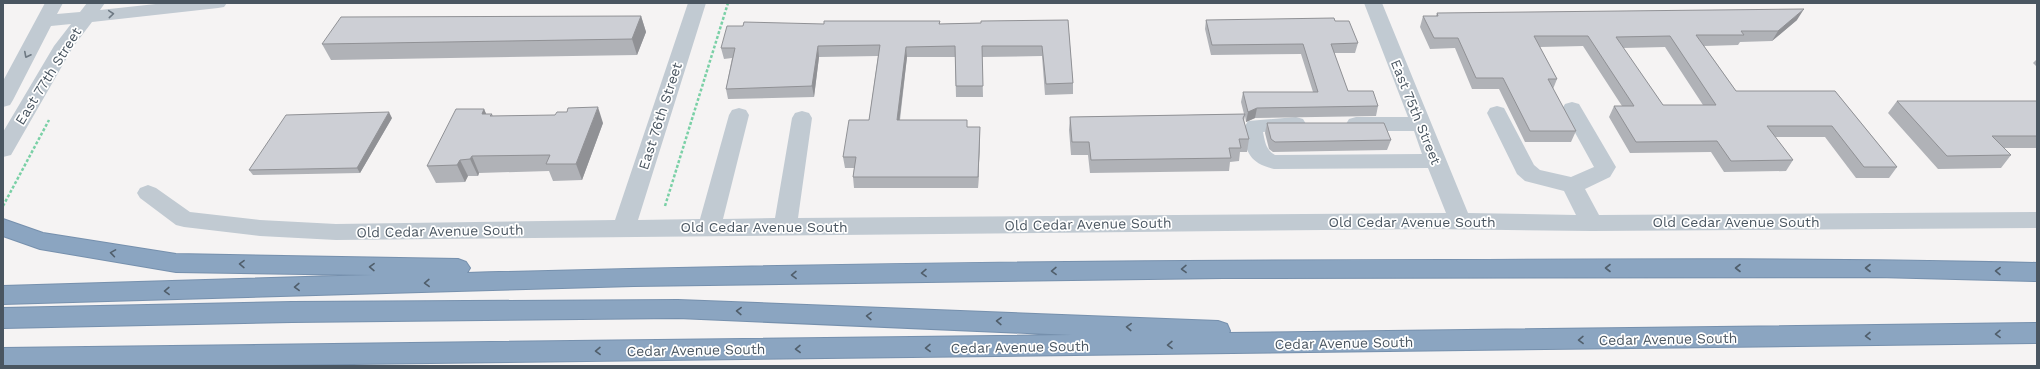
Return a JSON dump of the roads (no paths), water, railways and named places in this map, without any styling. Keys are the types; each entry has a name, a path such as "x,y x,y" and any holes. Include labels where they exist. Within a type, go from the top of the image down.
{"highway":[{"path":"3,227 40,241 176,263 574,269 634,277"},
{"path":"3,295 634,277 1223,269 1877,268 2037,272"},
{"path":"10,318 292,312 678,309 1461,342"},
{"name":"Cedar Avenue South","path":"3,358 1461,342 2037,334"}],"street":[{"name":"East 77th Street","path":"3,100 54,3"},
{"path":"45,20 91,10 218,3"},
{"name":"East 76th Street","path":"624,228 697,3"},
{"name":"East 75th Street","path":"1373,3 1460,221"},
{"name":"East 77th Street","path":"3,150 64,46 91,10"},
{"path":"1497,113 1525,169 1540,178 1572,186 1594,177 1602,172 1605,167 1572,109"},
{"path":"709,227 739,115"},
{"path":"784,227 802,118"},
{"path":"1421,124 1255,126 1252,131 1258,152 1264,160 1274,162 1436,161"},
{"path":"1572,186 1592,222"},
{"name":"Old Cedar Avenue South","path":"148,193 184,219 260,228 336,232 709,227 1460,221 1592,222 2037,220"}]}
